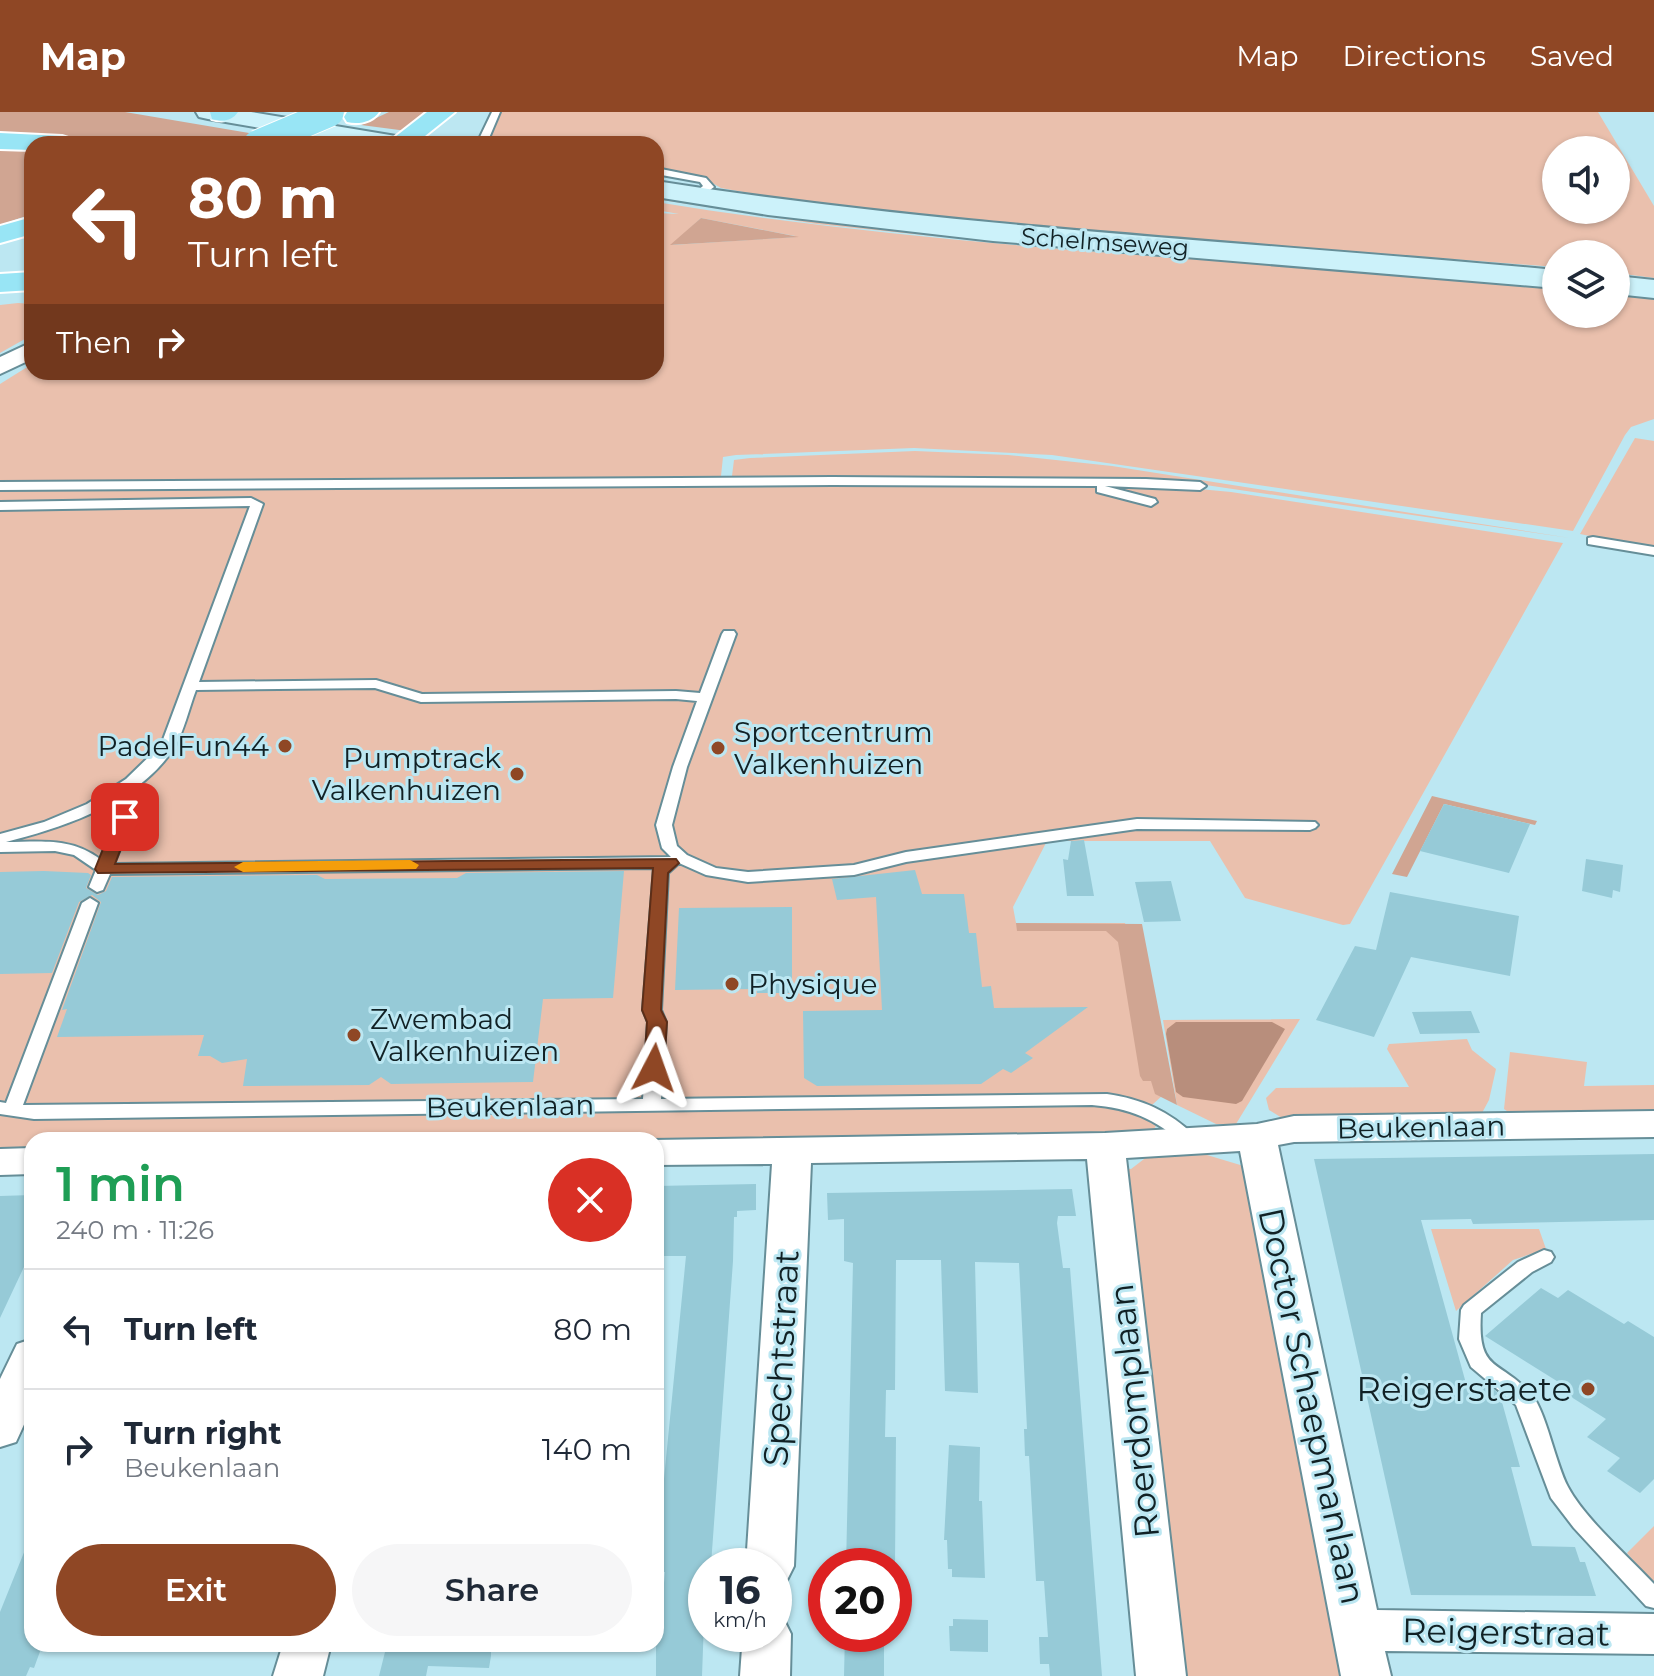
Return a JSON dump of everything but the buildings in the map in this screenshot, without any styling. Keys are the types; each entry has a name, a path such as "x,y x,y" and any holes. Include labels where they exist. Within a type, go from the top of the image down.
{"main road":[{"path":"408,136 443,112"},
{"path":"218,113 351,136"},
{"path":"281,136 346,114"},
{"path":"309,136 346,114"},
{"path":"0,141 24,142"},
{"name":"Schelmseweg","path":"664,190 840,218 980,233 1425,265 1542,278"},
{"path":"0,235 24,228"},
{"path":"0,250 24,242"},
{"path":"0,283 24,282"},
{"path":"1630,286 1654,289"}],"street":[{"path":"0,367 24,354"},
{"name":"Beukenlaan","path":"664,1152 1105,1146 1257,1137 1294,1129 1654,1124"},
{"name":"Doctor Schaepmanlaan","path":"1257,1137 1366,1676"},
{"name":"Roerdomplaan","path":"1105,1146 1161,1676"},
{"name":"Spechtstraat","path":"771,1548 792,1151"},
{"path":"0,1162 24,1161"},
{"path":"0,1430 24,1374"},
{"name":"Reigerstraat","path":"1357,1630 1654,1634"},
{"path":"298,1676 305,1652"},
{"path":"765,1676 766,1652"}],"lane":[{"path":"484,136 496,112"},
{"path":"664,173 703,180 709,187 696,196"},
{"path":"0,486 635,481 1146,483 1200,486"},
{"path":"1076,484 1151,502"},
{"path":"0,506 256,503 168,746 144,774 114,796 84,812 0,839"},
{"path":"1593,541 1654,551"},
{"path":"675,860 664,825 680,767 729,634"},
{"path":"191,686 376,684 421,698 676,695 706,698"},
{"name":"Beukenlaan","path":"125,817 6,1109 34,1113 1118,1100 1149,1108 1175,1125 1189,1140"},
{"path":"0,847 55,846 79,851 104,869 675,860 712,872 748,877 854,870 906,857 1137,824 1310,825"},
{"path":"652,1105 657,1022 652,1010 660,871 675,860"},
{"path":"1544,1257 1525,1267 1471,1310 1469,1339 1478,1362 1525,1401 1559,1492 1582,1522 1654,1599"}],"shaded area":[{"path":"0,112 125,112 255,134 24,136 24,141 0,139"},
{"path":"389,112 436,112 407,131 361,125"},
{"path":"500,112 1598,112 1612,136 1542,136 1542,224 1630,224 1630,166 1654,206 1654,278 1630,275 1630,240 1542,240 1542,266 957,221 822,206 721,188 700,176 664,170 664,136 488,135"},
{"path":"0,146 24,148 24,217 0,225"},
{"path":"664,196 1346,267 933,236 817,224 664,200"},
{"path":"664,203 768,219 993,243 1542,287 1542,328 1630,328 1630,296 1654,299 1654,419 1631,427 1625,435 1573,531 1052,455 914,448 736,455 723,457 721,476 717,478 0,484 0,384 24,369 24,380 664,380 664,213 679,214 664,211","holes":["701,218 795,236 795,237 672,245"]},
{"path":"701,218 799,237 670,245"},
{"path":"24,303 24,340 0,353 0,305"},
{"path":"1635,438 1654,441 1654,549 1580,534"},
{"path":"915,451 1008,455 1112,466 1570,538 1192,483 732,476 734,460"},
{"name":"Sportcentrum Valkenhuizen","path":"575,483 1043,485 1087,488 1167,486 1231,492 1563,543 1350,924 1343,925 1245,898 1210,841 1047,841 1013,907 1016,923 1125,923 1163,1095 1140,1116 1156,1126 1151,1134 664,1140 664,1132 24,1132 24,1150 0,1150 0,489"},
{"path":"1432,796 1537,821 1535,825 1444,804 1407,877 1392,874"},
{"path":"1016,923 1142,924 1177,1105 1155,1094 1151,1081 1143,1081 1140,1076 1118,942 1106,931 1017,931"},
{"path":"1300,1019 1236,1124 1216,1124 1177,1105 1163,1020"},
{"path":"1176,1022 1272,1022 1285,1029 1242,1101 1236,1104 1183,1097 1176,1092 1166,1034 1167,1029"},
{"path":"1467,1039 1472,1050 1496,1069 1489,1100 1482,1113 1290,1119 1269,1110 1266,1098 1276,1088 1409,1087 1387,1049 1389,1044"},
{"path":"1510,1052 1587,1062 1584,1086 1654,1085 1654,1114 1514,1116 1504,1109"},
{"path":"1207,1155 1247,1167 1343,1676 1176,1676 1123,1168 1131,1169 1148,1156"},
{"path":"1431,1229 1539,1229 1546,1249 1513,1260 1456,1311"},
{"path":"1654,1526 1654,1585 1627,1553"}],"slow traffic":[{"path":"243,867 410,865"}],"place":[{"name":"PadelFun44","path":"285,746"},
{"name":"Sportcentrum Valkenhuizen","path":"718,748"},
{"name":"Pumptrack Valkenhuizen","path":"517,774"},
{"name":"Physique","path":"732,984"},
{"name":"Zwembad Valkenhuizen","path":"354,1035"},
{"name":"Reigerstaete","path":"1588,1389"}],"route":[{"path":"125,817 104,869 670,863 660,871 652,1010 657,1022 654,1068"}]}
